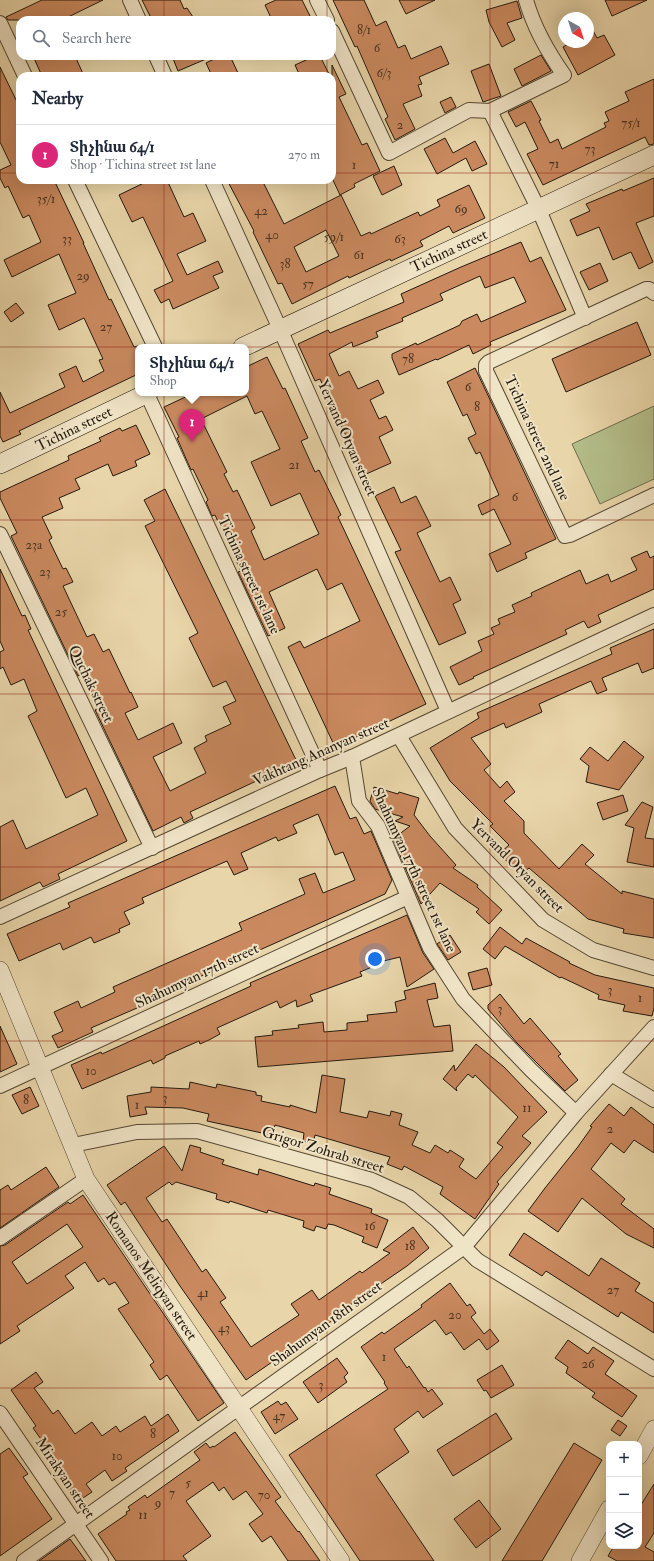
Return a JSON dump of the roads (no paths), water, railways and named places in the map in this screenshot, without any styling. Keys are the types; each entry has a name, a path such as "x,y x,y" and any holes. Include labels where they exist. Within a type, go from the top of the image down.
{"main road":[{"name":"Tichina street","path":"249,344 654,155"},
{"name":"Tichina street","path":"0,464 141,396"}],"street":[{"path":"130,0 137,16"},
{"path":"317,0 325,16"},
{"path":"336,39 390,153 469,110 490,111 564,75 549,54 532,20 526,0"},
{"path":"0,23 16,56"},
{"path":"18,60 24,72"},
{"path":"158,60 163,72"},
{"path":"490,111 539,210 585,318"},
{"path":"77,184 154,344"},
{"name":"Yervand Otyan street","path":"214,184 280,329 448,711"},
{"name":"Tichina street 2nd lane","path":"654,293 649,289 646,289 489,362 486,365 486,371 565,536 654,495"},
{"name":"Tichina street 1st lane","path":"148,396 320,770"},
{"name":"Quchak street","path":"0,534 152,848"},
{"name":"Vakhtang Ananyan street","path":"0,917 320,770 399,736 448,711 654,615"},
{"name":"Yervand Otyan street","path":"399,736 455,828 543,920 593,950 654,968"},
{"name":"Shahumyan 17th street 1st lane","path":"352,757 359,801 378,826 430,948 463,999 531,1070 576,1113"},
{"name":"Shahumyan 17th street","path":"0,1086 408,897"},
{"name":"Romanos Meliqyan street","path":"0,970 86,1179 341,1561"},
{"name":"Shahumyan 18th street","path":"24,1561 464,1247 576,1113 654,1027"},
{"path":"611,1074 654,1100"},
{"name":"Grigor Zohrab street","path":"73,1145 137,1132 197,1131 372,1180 408,1197 437,1220 477,1260 654,1369"},
{"path":"0,1238 86,1179"},
{"name":"Mirakyan street","path":"0,1413 101,1561"},
{"path":"642,1451 654,1429"},
{"path":"580,1561 607,1513"}],"place":[{"name":"Տիչինա 64/1","path":"192,442"}]}
